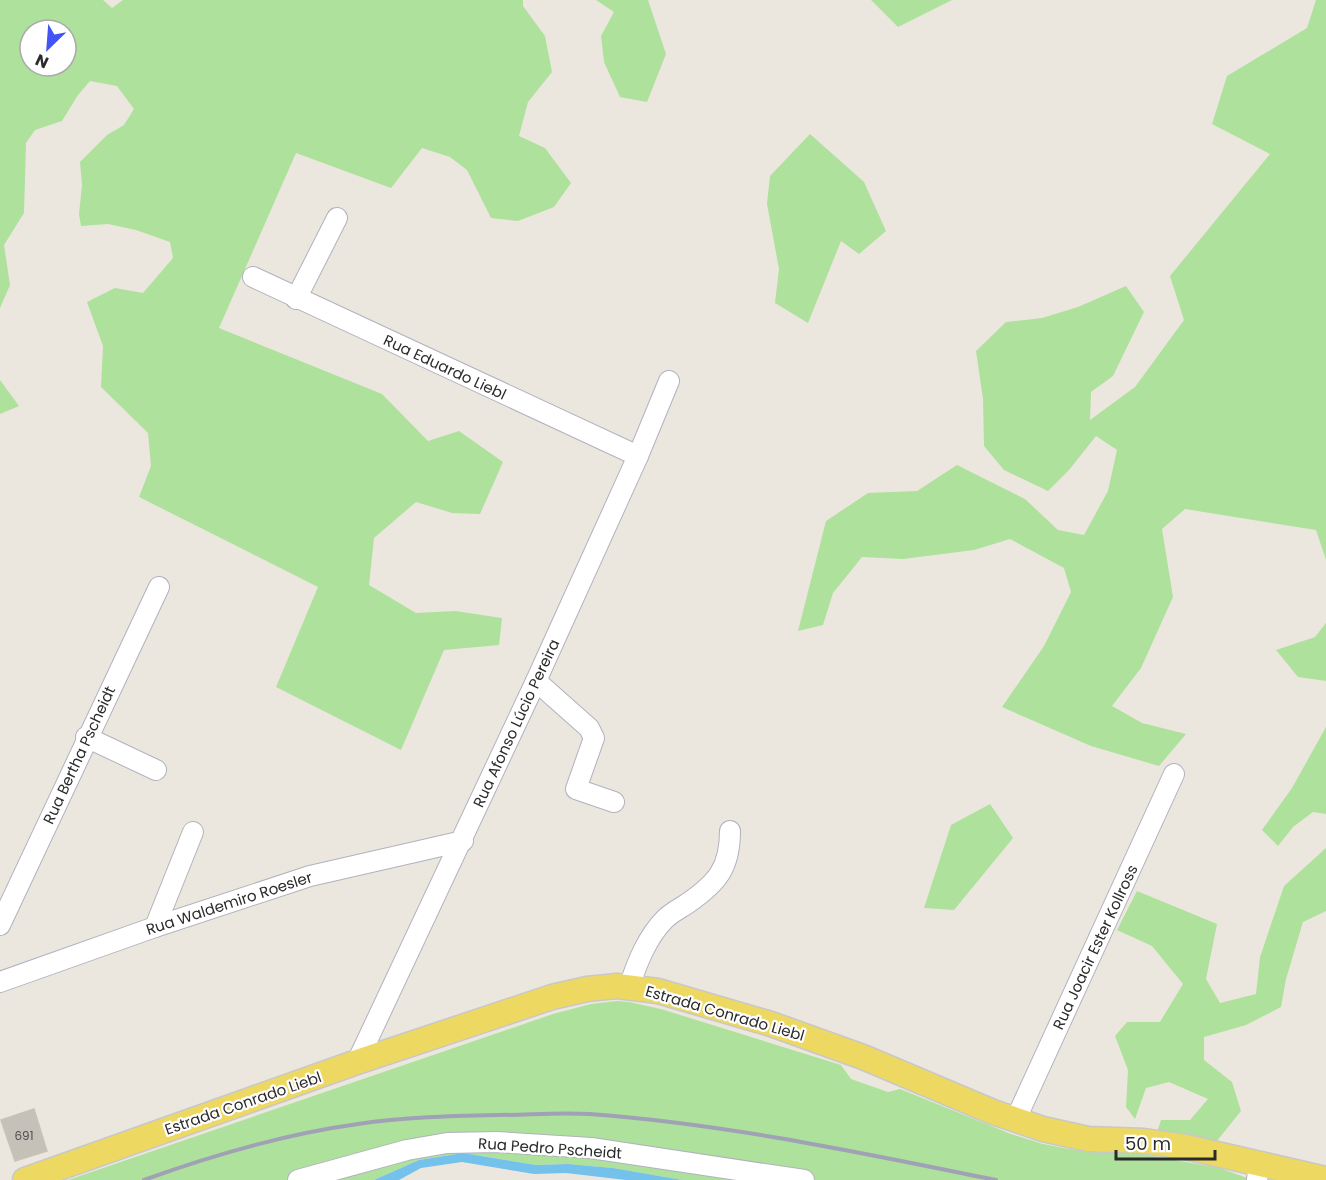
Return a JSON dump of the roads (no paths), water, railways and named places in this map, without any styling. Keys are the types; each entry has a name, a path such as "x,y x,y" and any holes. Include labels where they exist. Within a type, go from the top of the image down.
{"main road":[{"name":"Estrada Conrado Liebl","path":"25,1180 357,1062 571,992 603,986 658,991 809,1038 864,1057 1015,1121 1064,1135 1166,1143 1258,1172 1326,1179"}],"street":[{"path":"296,299 337,218"},
{"name":"Rua Eduardo Liebl","path":"253,277 296,299 638,456"},
{"name":"Rua Afonso Lúcio Pereira","path":"357,1062 463,841 638,456 669,381"},
{"name":"Rua Bertha Pscheidt","path":"0,925 159,587"},
{"path":"536,681 589,728 594,738 576,789 614,802"},
{"path":"86,738 156,770"},
{"name":"Rua Joacir Ester Kollross","path":"1015,1121 1174,774"},
{"path":"629,987 651,936 667,917 703,892 722,872 730,848 730,831"},
{"path":"155,927 193,832"},
{"name":"Rua Waldemiro Roesler","path":"0,982 155,927 310,876 463,841"},
{"name":"Rua Pedro Pscheidt","path":"298,1180 407,1150 447,1143 497,1142 591,1148 804,1180"}],"water":[{"path":"463,1153 536,1165 568,1164 613,1168 682,1180 626,1180 566,1173 534,1174 462,1162 421,1168 399,1180 374,1180 419,1160"}],"railway":[{"path":"144,1180 250,1146 331,1128 410,1118 566,1113 641,1119 743,1132 996,1180"}]}
